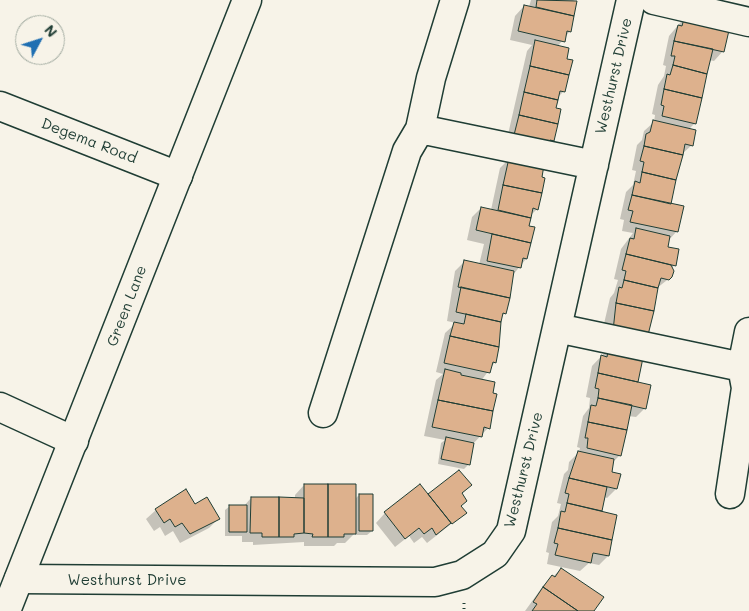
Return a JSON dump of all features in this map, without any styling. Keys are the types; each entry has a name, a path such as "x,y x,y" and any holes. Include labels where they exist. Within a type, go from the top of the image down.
{"street":[{"name":"Green Lane","path":"6,611 247,0"},
{"path":"323,413 407,151 420,129 431,78 455,0"},
{"name":"Westhurst Drive","path":"19,579 435,582 462,575 495,554 511,531 631,0"},
{"path":"654,0 749,22"},
{"name":"Degema Road","path":"0,106 178,176"},
{"path":"420,129 594,165"},
{"path":"557,328 742,367"},
{"path":"730,494 746,388 742,367 749,332"},
{"path":"0,407 74,440"}],"building":[{"path":"537,0 577,1 574,16 536,7"},
{"path":"524,5 574,16 571,32 567,31 565,42 518,31"},
{"path":"685,15 730,26 724,52 674,41 678,25 682,26"},
{"path":"535,40 569,48 567,59 573,60 569,75 530,66"},
{"path":"674,41 713,49 707,74 673,65 675,56 671,56"},
{"path":"673,65 707,74 702,98 664,89 667,74 670,75"},
{"path":"530,66 569,75 565,92 560,91 558,100 524,92"},
{"path":"664,89 702,98 696,124 662,116 664,106 661,105"},
{"path":"524,92 558,100 556,108 561,109 558,124 519,115"},
{"path":"519,115 558,124 554,141 550,140 547,150 512,143"},
{"path":"653,120 696,130 693,146 685,144 683,155 644,146 646,134 650,132"},
{"path":"644,146 683,155 676,180 642,172 644,162 640,161"},
{"path":"509,158 544,165 542,177 545,178 542,193 503,185"},
{"path":"642,172 676,180 671,204 632,195 635,181 640,183"},
{"path":"503,185 542,193 538,210 533,208 531,218 498,210"},
{"path":"632,195 684,206 678,232 630,222 633,211 628,210"},
{"path":"481,207 531,218 529,226 535,227 531,243 476,230"},
{"path":"636,228 670,236 668,247 679,249 676,266 626,254 630,238 634,239"},
{"path":"492,234 531,243 527,259 523,258 521,268 487,261"},
{"path":"626,254 671,265 674,271 672,277 669,280 661,278 658,288 624,280 626,271 622,270"},
{"path":"464,260 514,271 510,298 458,287"},
{"path":"624,280 658,288 654,311 616,303 619,287 622,288"},
{"path":"461,287 510,298 506,314 503,313 501,322 456,312"},
{"path":"616,303 654,311 647,339 613,331"},
{"path":"466,314 501,322 499,347 450,336 454,322 464,324"},
{"path":"450,336 499,347 496,363 493,362 490,373 444,363"},
{"path":"609,345 644,353 638,382 598,373 601,355 607,357"},
{"path":"445,369 461,373 461,375 495,382 493,393 497,394 493,411 438,400"},
{"path":"598,373 651,385 646,409 598,398 599,389 595,388"},
{"path":"598,398 632,405 627,430 588,422 591,405 596,406"},
{"path":"438,400 493,411 490,429 484,427 482,437 432,427"},
{"path":"588,422 627,430 621,456 587,448 588,438 585,438"},
{"path":"446,437 474,443 470,465 441,459"},
{"path":"578,451 614,459 612,472 621,474 617,489 569,478"},
{"path":"459,470 472,485 462,493 467,501 461,506 467,513 452,524 428,494"},
{"path":"569,478 607,487 602,511 567,503 569,494 565,493"},
{"path":"304,484 328,484 328,537 312,537 313,534 304,533"},
{"path":"328,484 356,484 356,534 344,534 344,537 328,537"},
{"path":"420,484 451,523 436,535 432,528 424,534 419,528 405,539 384,512"},
{"path":"186,489 195,504 207,497 220,519 190,534 182,523 175,527 170,519 164,523 155,509"},
{"path":"359,494 373,494 373,531 359,531"},
{"path":"251,497 279,497 279,537 262,537 262,533 250,533"},
{"path":"279,497 304,498 304,533 294,534 294,537 279,537"},
{"path":"567,503 617,515 612,540 558,528 561,511 565,512"},
{"path":"229,505 247,505 247,532 229,532"},
{"path":"558,528 612,540 609,556 593,553 591,563 555,555 558,544 554,543"},
{"path":"561,568 604,597 594,611 578,611 543,587 552,575 555,577"},
{"path":"543,587 578,611 532,611 537,604 533,602"}]}
